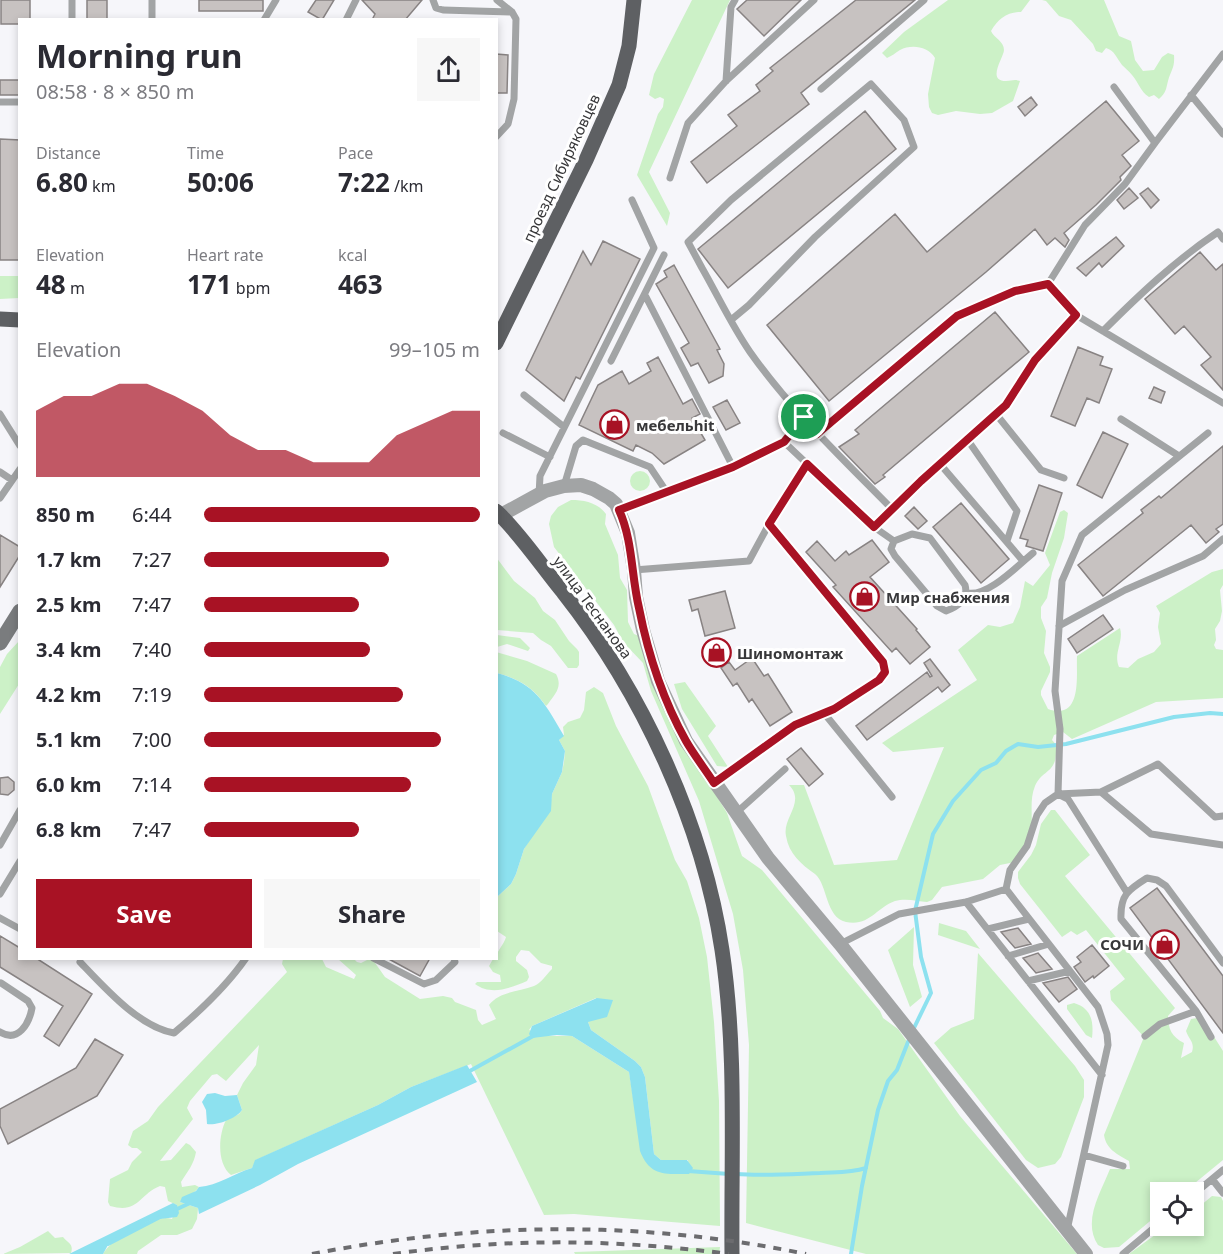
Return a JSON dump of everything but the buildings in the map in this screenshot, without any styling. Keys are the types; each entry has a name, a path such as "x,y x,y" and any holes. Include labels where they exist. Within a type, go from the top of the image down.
{"main road":[{"name":"проезд Сибиряковцев","path":"498,339 586,160 619,85 628,46 634,0"},
{"path":"0,319 18,320"},
{"name":"улица Теснанова","path":"499,513 580,615 615,666 653,738 679,796 710,889 722,950 729,1017 732,1254"}],"street":[{"path":"499,513 564,486 581,485 600,492 613,501 628,533 636,597 658,681 686,741 768,858 840,944 1086,1254"},
{"path":"0,643 18,618"}],"lane":[{"path":"72,0 72,18"},
{"path":"152,0 152,18"},
{"path":"265,18 276,0"},
{"path":"347,18 356,0"},
{"path":"433,0 436,8 443,10 512,12"},
{"path":"497,0 512,12 516,19 514,99 508,124 498,135"},
{"path":"726,81 731,7 735,0"},
{"path":"670,178 688,123 726,81 814,0"},
{"path":"821,89 924,0"},
{"path":"817,434 957,316 1015,291 1048,284 1085,225 1125,184 1223,54"},
{"path":"731,320 749,305 815,237 914,147 904,120 871,84 731,200 688,242 731,320 750,352 817,434 892,509"},
{"path":"1114,87 1155,143"},
{"path":"1191,95 1223,134"},
{"path":"0,102 18,102"},
{"path":"539,495 540,476 654,248 632,200"},
{"path":"1103,331 1138,295 1194,248 1218,232 1223,239"},
{"path":"611,361 664,255"},
{"path":"1048,284 1076,315 1223,403"},
{"path":"645,295 733,467"},
{"path":"874,527 1006,405 1035,360 1076,315"},
{"path":"524,395 564,427"},
{"path":"0,414 18,443"},
{"path":"996,414 1041,470 1064,478"},
{"path":"619,510 733,467 784,442 804,417"},
{"path":"1121,419 1179,456"},
{"path":"1059,794 1060,729 1055,691 1062,580 1082,535 1208,433"},
{"path":"503,434 550,456"},
{"path":"564,486 576,446 583,440 650,466 666,491"},
{"path":"967,440 1017,511 1007,541"},
{"path":"784,442 874,527 894,541"},
{"path":"634,570 749,561 769,524 807,464"},
{"path":"940,464 1023,561"},
{"path":"0,472 12,480"},
{"path":"0,498 18,472"},
{"path":"714,783 795,725 824,713 879,680 885,672 883,662 769,524"},
{"path":"912,534 930,538 965,585 967,593 964,600 946,611 937,606 895,556 891,549 894,541 912,534"},
{"path":"1059,626 1125,590 1203,556 1223,539"},
{"path":"967,593 975,594 991,586 1033,553"},
{"path":"824,713 892,797"},
{"path":"1067,1230 1108,1045 1098,1007 1006,889 1010,870 1027,846 1037,815 1045,803 1059,794 1101,792 1158,764 1215,817 1223,816"},
{"path":"736,813 785,770"},
{"path":"1101,792 1151,834 1223,845"},
{"path":"1059,794 1072,804 1126,891"},
{"path":"0,845 18,814"},
{"path":"0,894 18,864"},
{"path":"1211,1037 1196,1011 1121,919 1120,906 1126,891 1147,878 1157,879 1167,886 1223,963"},
{"path":"840,944 900,914 966,902 1006,889"},
{"path":"966,902 1102,1075"},
{"path":"0,918 18,928"},
{"path":"988,929 1029,919"},
{"path":"1008,956 1048,944"},
{"path":"78,960 129,1009 162,1031 174,1034 214,996 245,960"},
{"path":"377,960 424,984 436,980 454,960"},
{"path":"1028,981 1070,971"},
{"path":"0,1032 6,1036 14,1036 22,1032 31,1016 32,1008 28,1002 1,983"},
{"path":"1145,1036 1160,1024 1196,1011"},
{"path":"1084,1155 1123,1166"},
{"path":"1204,1186 1223,1170"},
{"path":"1212,1179 1223,1193"},
{"path":"1123,1254 1150,1231"}],"green space":[{"path":"692,0 730,0 649,172 670,213 667,226 637,175 658,114 663,107 664,99 660,97 655,99 649,95 654,74"},
{"path":"948,0 1030,0 1021,12 1003,17 991,31 1004,50 997,77 1000,80 1020,81 1013,101 992,113 956,111 938,115 932,113 928,94 935,58 932,54 914,47 904,48 887,58 882,53 904,32"},
{"path":"1042,0 1104,0 1119,36 1131,41 1135,60 1143,71 1154,70 1162,57 1168,53 1174,55 1173,66 1163,95 1159,99 1154,95 1149,97 1146,95 1130,72 1109,49 1106,48 1102,53 1096,51 1093,44 1071,20 1059,16 1046,1"},
{"path":"0,276 18,276 18,298 0,299"},
{"path":"640,471 647,474 650,481 647,488 640,491 633,488 630,481 633,474"},
{"path":"571,500 591,503 606,514 605,524 618,555 620,578 627,590 628,622 634,634 642,637 711,787 727,813 742,856 762,870 880,1011 883,1018 898,1029 960,1116 1077,1254 866,1254 746,1223 749,1045 743,970 733,914 699,801 651,691 643,663 623,642 614,625 554,547 549,524 551,516 558,507"},
{"path":"1064,510 1068,513 1064,538 1052,573 1047,598 1041,607 1041,618 1046,631 1044,653 1050,672 1041,695 1048,709 1059,711 1072,703 1077,684 1077,656 1120,628 1121,638 1117,662 1119,667 1128,668 1138,659 1154,652 1161,644 1158,627 1160,613 1156,606 1212,572 1223,569 1223,585 1220,590 1222,611 1215,629 1214,645 1216,649 1223,650 1223,698 1156,702 1072,739 1063,732 1054,735 1052,740 1056,747 1054,764 1035,786 1030,840 1015,862 1000,865 983,879 942,887 932,900 927,902 899,900 861,922 846,922 839,919 830,908 819,879 796,858 790,848 786,829 795,798 794,791 789,785 804,785 834,865 897,860 944,747 893,752 882,743 977,680 958,650 988,625 1000,627 1013,623 1020,607 1025,581 1033,586 1050,565 1045,553 1060,512"},
{"path":"498,560 514,581 535,598 543,611 555,620 577,649 579,665 577,668 568,668 551,646 533,633 498,630"},
{"path":"498,635 520,638 530,648 528,651 507,644 498,647"},
{"path":"18,642 18,686 0,714 0,667 7,654"},
{"path":"498,653 527,661 556,674 559,683 555,694 546,706 536,693 512,678 498,673"},
{"path":"685,682 716,726 708,736 728,767 717,766 682,709 674,684"},
{"path":"594,687 603,693 616,726 648,786 675,860 687,881 699,918 707,957 714,1022 719,1101 720,1226 574,1214 544,1215 471,1064 411,1087 378,1105 256,1160 252,1168 231,1175 226,1170 221,1157 221,1134 226,1120 239,1114 242,1110 237,1095 256,1065 259,1045 226,1081 217,1074 212,1075 190,1101 187,1108 193,1119 160,1161 171,1160 186,1143 196,1152 181,1182 182,1187 195,1185 199,1187 180,1202 198,1208 197,1219 192,1229 177,1235 161,1235 137,1254 103,1254 115,1241 134,1228 154,1220 172,1219 177,1205 168,1201 165,1187 160,1186 153,1190 133,1206 120,1208 110,1206 108,1202 110,1179 128,1170 142,1152 128,1145 133,1131 148,1121 158,1107 287,972 282,964 283,960 322,960 326,967 354,979 356,975 339,960 355,960 361,963 373,960 385,977 420,999 443,996 476,1010 478,1020 482,1025 496,1019 489,1005 493,1000 504,994 537,985 552,969 552,966 541,963 529,951 521,950 516,961 527,970 529,977 527,981 494,990 481,988 475,984 477,982 501,982 500,975 493,972 489,966 492,960 498,960 498,952 506,937 498,932 498,896 511,884 524,849 550,806 564,762 565,751 559,740 564,735 563,727 568,722 580,718 584,710 586,692","holes":["596,998 588,1022 591,1030 641,1067 645,1077 654,1154 661,1160 688,1160 689,1174 642,1153 629,1072 572,1036 547,1036 529,1030 532,1026"]},
{"path":"1051,810 1055,810 1090,855 1065,876 1175,1008 1168,1016 1168,1021 1174,1035 1184,1043 1181,1058 1192,1052 1192,1043 1186,1031 1191,1019 1197,1018 1211,1032 1223,1051 1223,1160 1196,1182 1150,1182 1150,1221 1119,1247 1104,1248 1098,1245 1094,1236 1092,1216 1110,1169 1130,1169 1129,1161 1110,1148 1104,1135 1144,1037 1111,1000 1110,991 1125,979 1086,930 1077,935 1071,931 1062,937 1020,884 1018,872 1036,845 1041,824"},
{"path":"939,923 966,931 980,949 938,935"},
{"path":"914,927 913,965 922,997 910,1007 888,950"},
{"path":"978,953 1075,1066 1084,1080 1084,1097 1061,1157 1055,1164 1038,1168 1026,1160 934,1043 951,1028 974,1019"},
{"path":"1074,1003 1088,1012 1092,1026 1092,1038 1086,1035 1067,1009 1067,1005"},
{"path":"1212,1196 1221,1197 1223,1201 1223,1254 1129,1254 1153,1236 1204,1236 1204,1203"},
{"path":"48,1231 55,1238 63,1237 71,1246 71,1253 3,1254 20,1247"},
{"path":"720,1247 719,1254 575,1254 574,1252"}],"water":[{"path":"498,673 521,683 538,696 564,736 559,740 565,751 562,772 552,794 551,811 524,849 511,884 498,896"},
{"path":"597,998 613,1000 607,1017 588,1022 591,1030 635,1061 641,1067 645,1077 654,1154 661,1160 687,1160 693,1168 689,1174 666,1174 654,1170 644,1159 640,1151 629,1072 572,1036 532,1038 529,1034 532,1026"},
{"path":"467,1065 477,1082 298,1164 199,1214 198,1208 180,1202 182,1197 196,1191 199,1187 213,1184 252,1168 255,1160 378,1105 411,1087"},
{"path":"215,1093 225,1096 237,1095 242,1110 226,1121 207,1124 206,1110 202,1102 207,1094"},
{"path":"173,1203 177,1205 179,1213 177,1217 151,1220 115,1239 103,1254 69,1254"}],"waterway":[{"path":"913,1030 931,993 921,957 915,911 933,834 953,801 981,770 996,763 1006,751 1018,744 1038,747 1066,744 1174,717 1223,714"},
{"path":"468,1072 535,1035"},
{"path":"851,1254 878,1110 888,1081 897,1070 910,1037"},
{"path":"736,1174 838,1172 866,1168"},
{"path":"688,1171 729,1174"},
{"path":"175,1210 190,1203"},
{"path":"108,1244 160,1217"}],"railway":[{"path":"312,1254 373,1243 435,1236 559,1229 683,1235 806,1254"},
{"path":"393,1254 477,1245 561,1242 645,1245 729,1254"}],"place":[{"name":"мебельhit","path":"615,425"},
{"name":"Мир снабжения","path":"865,597"},
{"name":"Шиномонтаж","path":"716,653"},
{"name":"СОЧИ","path":"1165,944"}],"route":[{"path":"1048,284 1076,315 1035,360 1006,405 921,481 874,527 807,464 769,524 883,662 885,672 879,680 834,709 795,725 714,783 686,741 658,681 636,597 628,533 619,510 733,467 784,442 804,417 817,434 957,316 1015,291 1048,284"}]}
